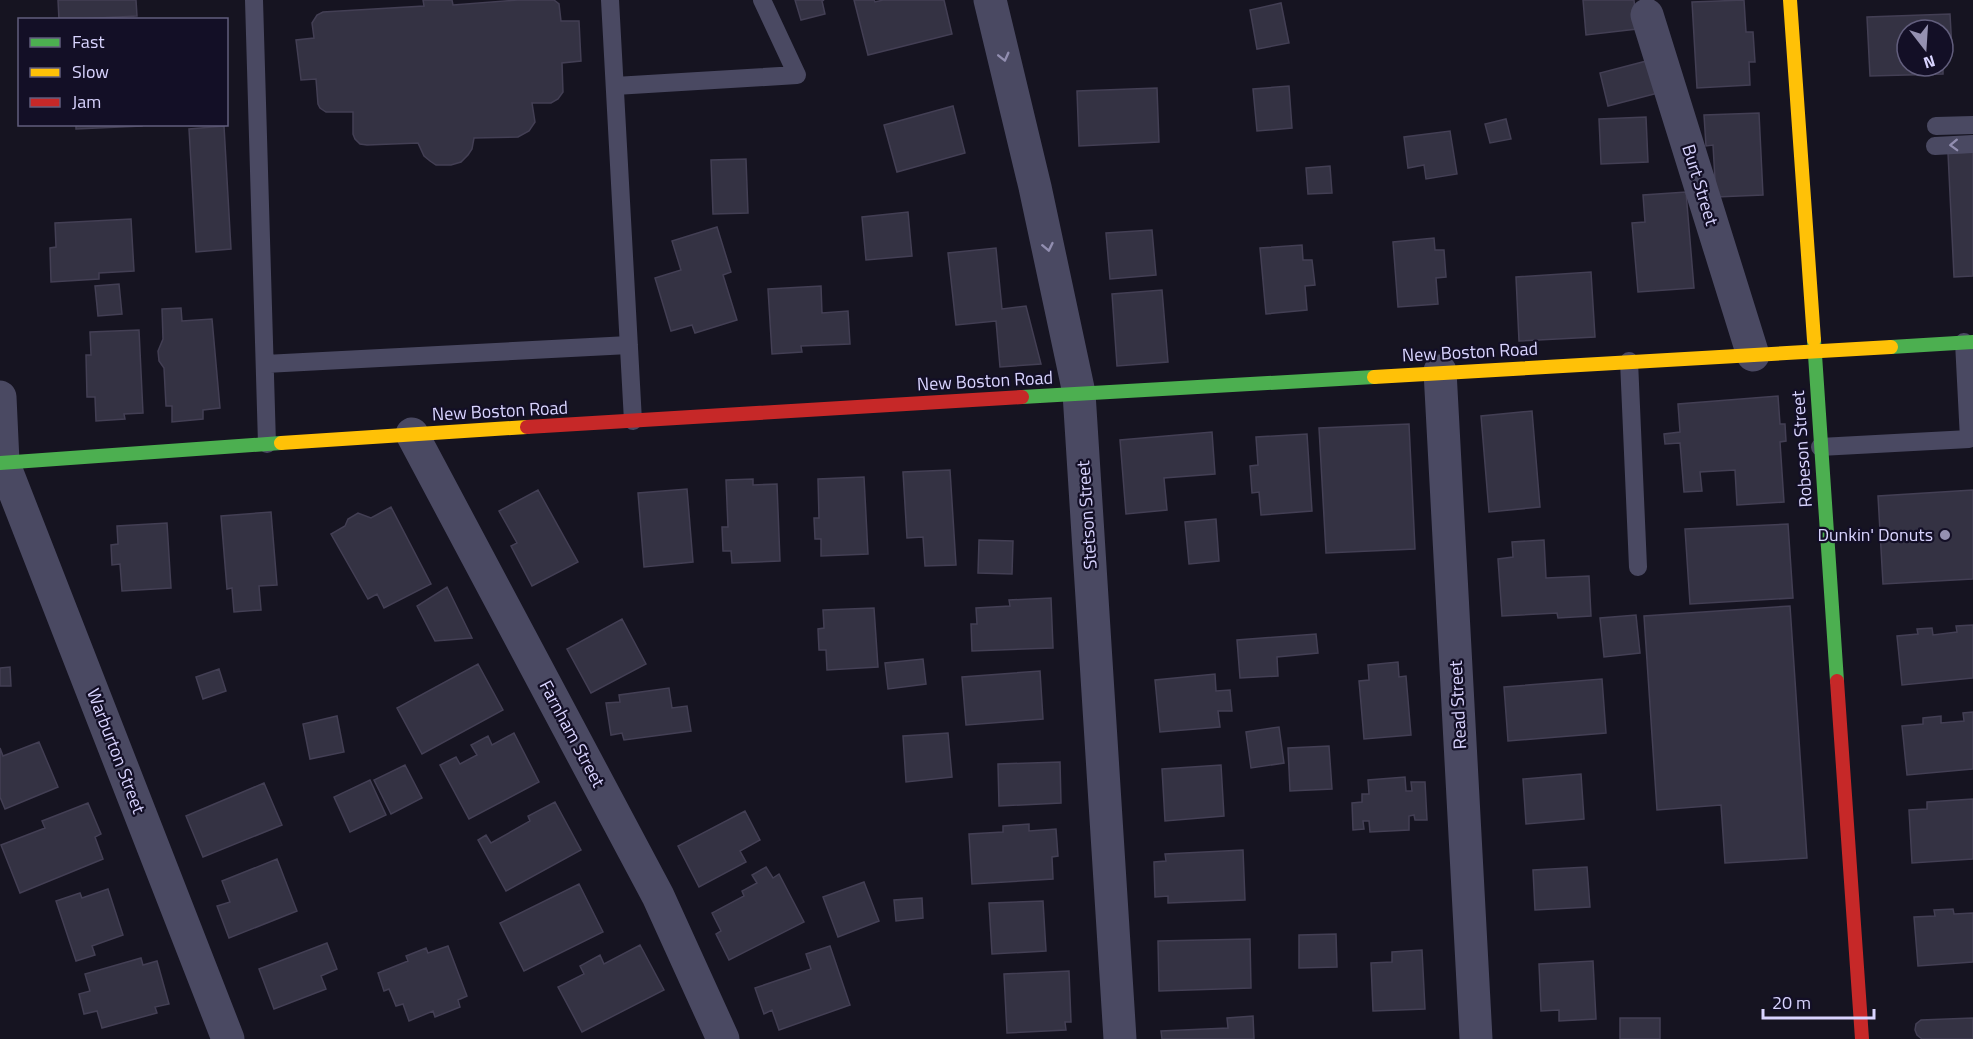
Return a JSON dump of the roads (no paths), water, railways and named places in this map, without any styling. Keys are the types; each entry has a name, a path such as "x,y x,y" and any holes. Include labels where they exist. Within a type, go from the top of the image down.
{"street":[{"name":"Stetson Street","path":"990,0 1035,187 1079,393 1120,1039"},
{"name":"Robeson Street","path":"1790,0 1862,1039"},
{"name":"Burt Street","path":"1647,15 1753,355"},
{"name":"New Boston Road","path":"2,463 412,434 1968,342"},
{"name":"Read Street","path":"1440,372 1476,1039"},
{"name":"Warburton Street","path":"0,397 2,463 228,1039"},
{"name":"Farnham Street","path":"412,434 658,896 723,1039"}],"lane":[{"path":"254,0 267,444"},
{"path":"610,0 633,421"},
{"path":"615,86 797,75 762,0"},
{"path":"1936,126 1973,125"},
{"path":"1935,146 1973,144"},
{"path":"1820,447 1969,439 1968,342"},
{"path":"265,364 629,345"},
{"path":"1629,361 1638,567"}],"place":[{"name":"Dunkin' Donuts","path":"1945,535"}]}
